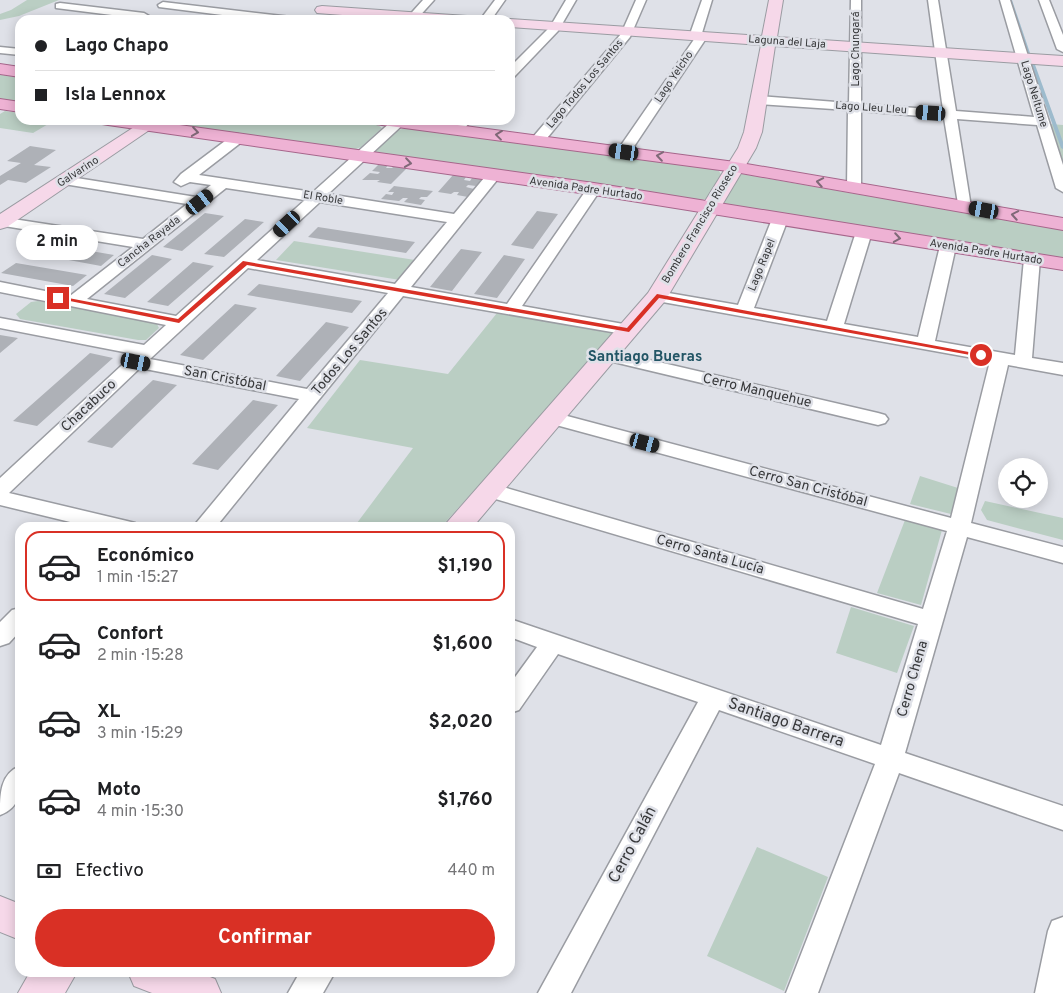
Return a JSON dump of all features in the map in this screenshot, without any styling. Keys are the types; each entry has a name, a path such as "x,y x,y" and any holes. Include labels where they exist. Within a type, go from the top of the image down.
{"main road":[{"path":"0,69 15,71"},
{"path":"0,104 15,106"},
{"name":"Avenida Padre Hurtado","path":"163,125 238,138 594,189 1063,264"},
{"path":"460,125 538,140 735,167 1063,224"}],"street":[{"path":"314,15 337,0"},
{"path":"415,15 430,0"},
{"path":"489,15 500,0"},
{"path":"515,69 555,26 571,0"},
{"name":"Lago Todos Los Santos","path":"538,140 627,31 641,0"},
{"name":"Lago Yelcho","path":"624,152 701,37 696,34 707,0"},
{"name":"Bombero Francisco Rioseco","path":"461,522 657,296 711,208 751,139 760,100 776,0"},
{"name":"Lago Chungará","path":"854,188 856,0"},
{"path":"933,0 964,207"},
{"name":"Lago Neltume","path":"1005,0 1063,188"},
{"path":"146,15 168,3 255,15"},
{"path":"1045,3 1063,7"},
{"path":"1045,3 1063,49"},
{"path":"60,6 120,15"},
{"path":"322,10 378,15"},
{"name":"Laguna del Laja","path":"515,23 1063,60"},
{"path":"0,50 15,52"},
{"name":"Lago Lleu Lleu","path":"760,100 1042,121"},
{"name":"Galvarino","path":"2,222 148,125"},
{"name":"Chacabuco","path":"0,490 141,356 360,156 390,125"},
{"path":"162,196 238,138"},
{"name":"Todos Los Santos","path":"208,522 402,290 494,175"},
{"name":"El Roble","path":"186,177 459,219"},
{"path":"64,180 200,202"},
{"name":"Cancha Rayada","path":"74,301 223,183"},
{"path":"512,309 594,189"},
{"name":"Lago Rapel","path":"744,311 780,219"},
{"path":"2,222 146,244"},
{"path":"834,328 864,232"},
{"path":"925,344 948,246"},
{"name":"Cerro Chena","path":"802,993 890,759 930,619 1012,360 1032,259"},
{"path":"245,263 629,330"},
{"path":"0,287 179,322"},
{"path":"0,312 26,292"},
{"path":"657,296 1063,369"},
{"name":"San Cristóbal","path":"0,323 313,396"},
{"name":"Cerro Manquehue","path":"607,355 878,419"},
{"name":"Cerro San Cristóbal","path":"552,418 1063,555"},
{"name":"Cerro Santa Lucía","path":"489,490 930,619"},
{"path":"0,498 96,522"},
{"path":"0,637 15,621"},
{"name":"Santiago Barrera","path":"515,630 1063,818"},
{"path":"515,696 553,643"},
{"name":"Cerro Calán","path":"554,993 713,698"},
{"path":"0,803 15,784"},
{"path":"0,914 15,920"},
{"path":"1051,993 1063,931"},
{"path":"39,993 53,977"},
{"path":"160,977 200,993"},
{"path":"304,993 315,977"}],"green space":[{"path":"27,0 59,0 22,15 0,20 0,14 11,10"},
{"path":"0,72 15,74 15,104 0,102"},
{"path":"5,111 15,112 15,125 47,125 33,133 0,128 0,114"},
{"path":"1050,124 1063,125 1063,166"},
{"path":"175,125 378,125 382,128 361,147 351,151"},
{"path":"405,128 714,169 719,171 722,176 709,198 698,201 374,153 396,131"},
{"path":"742,174 1063,230 1063,259 722,204 738,176"},
{"path":"294,241 415,260 400,280 276,260"},
{"path":"38,301 156,322 159,328 146,340 138,340 20,319 16,314 31,302"},
{"path":"497,313 611,333 613,337 446,522 358,522 413,448 307,428 360,360 448,374"},
{"path":"920,476 958,488 951,514 910,504"},
{"path":"985,501 998,504 998,508 1017,508 1063,518 1063,540 987,520 981,510"},
{"path":"905,520 942,530 921,605 877,593"},
{"path":"851,607 914,626 897,673 836,653"},
{"path":"757,847 828,877 784,991 707,956"}],"building":[{"path":"30,146 56,150 34,165 51,167 26,183 8,180 0,185 0,176 21,163 7,161"},
{"path":"379,164 388,165 386,168 394,166 407,168 391,184 377,182 380,180 362,180 370,173 378,174 380,172 372,171"},
{"path":"453,175 466,177 464,180 470,181 472,178 482,179 476,186 468,185 466,187 474,189 468,197 457,195 459,192 451,194 438,192"},
{"path":"394,186 433,191 427,197 419,199 425,200 421,205 404,202 408,198 403,198 399,201 381,199 386,194 392,195 394,192 388,192"},
{"path":"537,211 558,214 533,249 511,245"},
{"path":"205,213 224,216 182,251 163,247"},
{"path":"245,219 264,222 224,257 204,254"},
{"path":"318,227 415,242 406,253 308,237"},
{"path":"45,243 114,255 101,266 31,253"},
{"path":"461,249 482,252 452,291 430,287"},
{"path":"152,255 172,259 125,298 104,294"},
{"path":"504,255 525,259 497,298 474,294"},
{"path":"193,262 214,266 168,306 147,302"},
{"path":"16,263 87,275 73,286 1,273"},
{"path":"259,284 362,301 352,313 247,295"},
{"path":"235,304 257,308 203,360 180,355"},
{"path":"326,322 349,327 300,381 276,376"},
{"path":"0,335 18,338 0,353"},
{"path":"90,353 113,358 37,426 13,421"},
{"path":"153,380 177,385 112,448 87,442"},
{"path":"253,400 278,405 218,470 192,464"}],"waterway":[{"path":"1010,0 1030,55"},
{"path":"1032,62 1063,148"}],"district":[{"name":"Santiago Bueras","path":"645,357"}],"route":[{"path":"58,298 179,322 245,263 629,330 657,296 981,355"}]}
